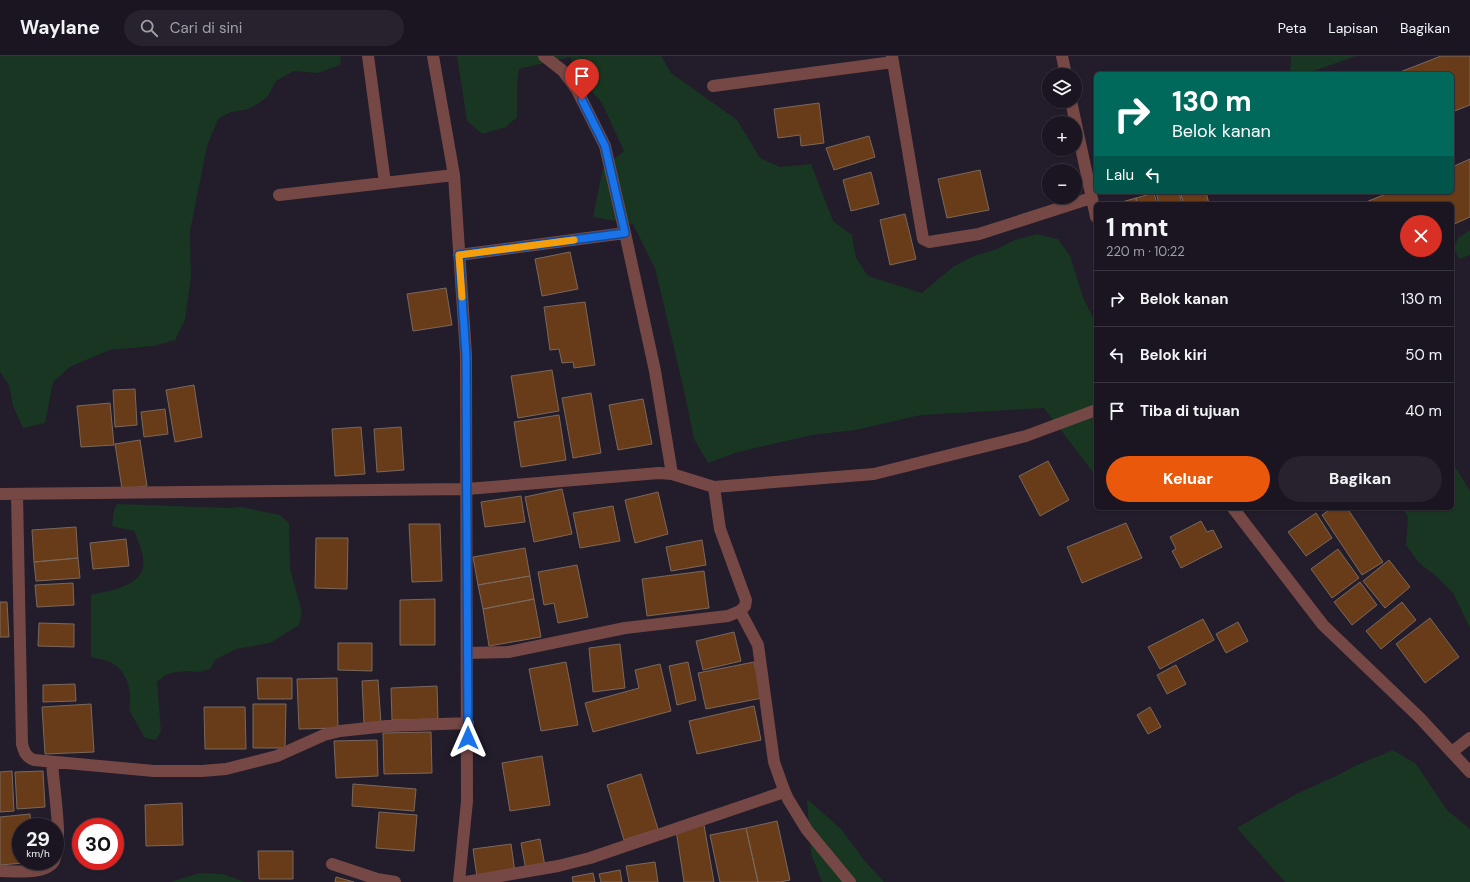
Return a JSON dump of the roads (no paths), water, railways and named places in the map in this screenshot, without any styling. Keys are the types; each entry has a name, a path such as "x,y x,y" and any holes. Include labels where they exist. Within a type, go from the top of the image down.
{"street":[{"path":"368,56 385,183"},
{"path":"433,56 454,175 466,355 467,801 458,882"},
{"path":"544,56 563,71 577,90 605,146 655,371 672,474"},
{"path":"1062,56 1065,68"},
{"path":"714,86 893,59 923,239 929,242 979,234 1091,198"},
{"path":"1072,108 1094,209"},
{"path":"279,195 454,175"},
{"path":"459,255 625,233"},
{"path":"0,494 467,489 659,473 672,474 714,487 874,474 1026,436 1094,411"},
{"path":"467,653 508,652 625,628 728,616 740,611 746,600 720,529 714,487"},
{"path":"17,494 22,744 25,754 29,758 52,762 154,771 202,771 226,769 278,756 324,735 340,732 386,726 468,723"},
{"path":"1234,510 1323,625 1420,718 1470,772"},
{"path":"740,611 758,645 774,762 784,790 807,830 850,882"},
{"path":"1452,752 1470,738"},
{"path":"52,762 58,818"},
{"path":"466,882 558,866 590,858 771,796 784,790"},
{"path":"332,864 377,879 394,882"},
{"path":"0,871 33,876 42,870"}]}
